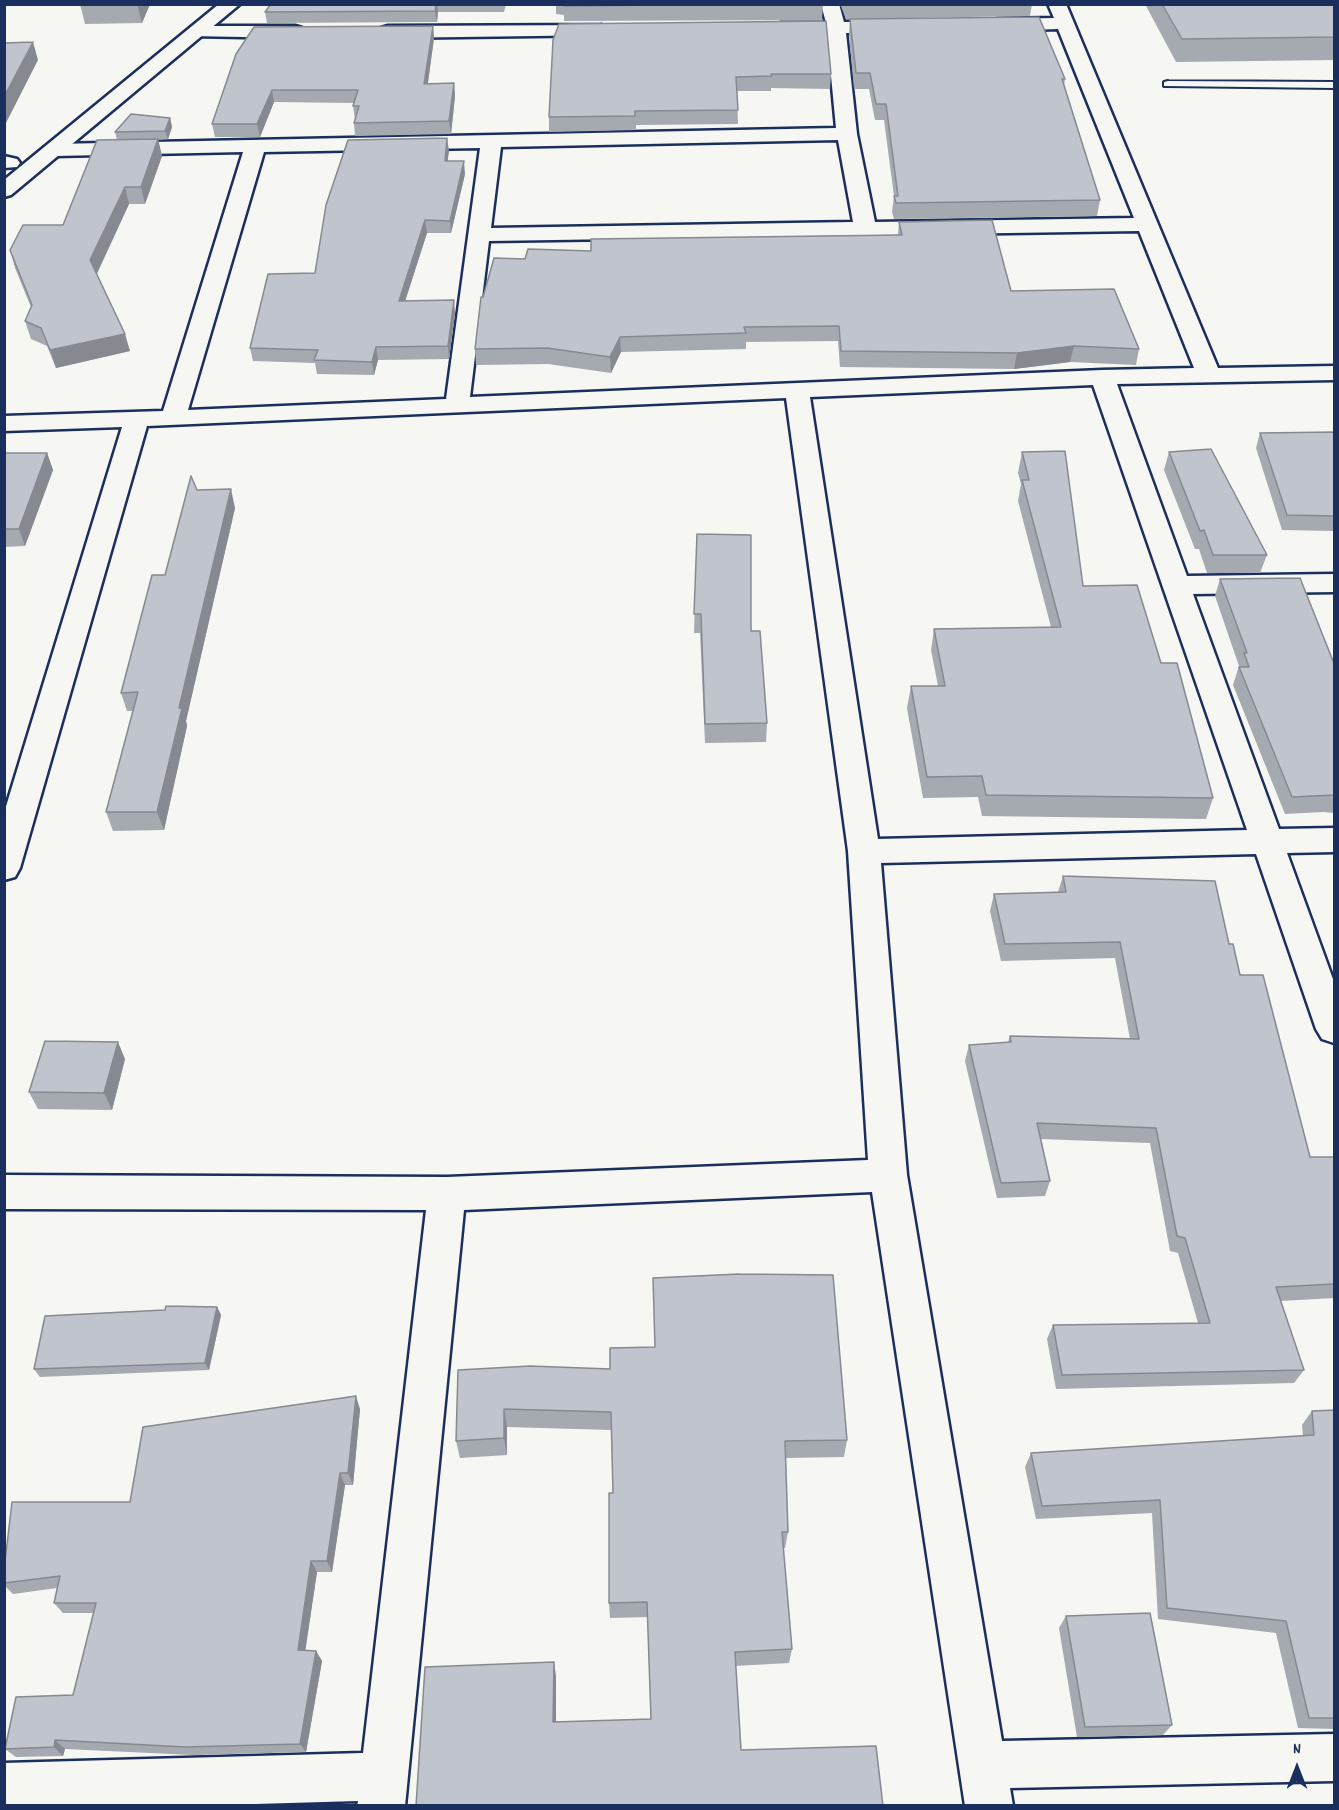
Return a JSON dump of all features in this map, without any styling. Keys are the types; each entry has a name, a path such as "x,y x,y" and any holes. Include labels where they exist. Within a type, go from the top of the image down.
{"street":[{"path":"6,164 209,4"},
{"path":"4,191 231,4"},
{"path":"830,4 836,28 847,134 866,228"},
{"path":"982,25 1061,14 1209,375"},
{"path":"765,29 914,27"},
{"path":"365,32 624,31"},
{"path":"198,32 308,32"},
{"path":"55,150 491,143 847,134"},
{"path":"458,405 491,143"},
{"path":"173,418 255,147"},
{"path":"480,235 1147,224"},
{"path":"4,424 1102,377 1335,373"},
{"path":"1102,377 1335,1029"},
{"path":"797,390 864,851 888,1175 987,1785 1335,1758"},
{"path":"4,868 137,419"},
{"path":"1177,585 1335,583"},
{"path":"864,851 1335,840"},
{"path":"4,1192 447,1194 888,1175"},
{"path":"4,1787 382,1791 447,1194"}],"lane":[{"path":"1168,84 1335,85"}],"building":[{"path":"271,4 436,4 435,11 265,12"},
{"path":"564,4 766,4 564,6"},
{"path":"1162,4 1335,4 1335,37 1182,39"},
{"path":"1039,17 1065,79 1062,79 1100,200 896,203 894,196 898,196 886,104 876,104 870,73 856,73 850,19"},
{"path":"826,21 831,74 771,74 772,76 736,77 738,110 635,111 635,116 549,117 553,40 559,24"},
{"path":"433,26 424,84 454,83 449,121 354,123 359,106 353,106 358,90 272,90 257,124 212,124 236,54 254,27"},
{"path":"33,42 4,97 4,43"},
{"path":"131,114 170,118 165,131 115,132"},
{"path":"447,138 445,161 464,161 450,221 425,220 399,301 454,300 448,346 376,347 372,362 314,360 318,350 250,348 268,274 315,273 326,205 348,140"},
{"path":"158,139 141,187 125,187 90,260 125,334 50,350 41,328 25,321 32,305 10,250 23,225 63,225 97,140"},
{"path":"992,220 1011,291 1114,289 1139,349 1074,346 1017,353 841,351 839,326 744,327 746,333 620,337 610,357 547,348 475,349 481,297 483,297 494,258 525,259 528,249 591,251 591,239 902,235 899,222"},
{"path":"1335,432 1335,516 1287,515 1260,433"},
{"path":"1211,449 1267,555 1213,555 1204,530 1200,531 1169,452"},
{"path":"1065,451 1083,586 1137,585 1161,663 1177,663 1213,798 986,795 982,776 927,777 911,686 945,686 934,629 1061,627 1022,480 1029,480 1022,452"},
{"path":"4,453 47,453 19,529 4,529"},
{"path":"191,476 197,490 231,489 157,812 106,812 138,692 121,693 152,575 165,575"},
{"path":"697,534 751,535 751,631 760,631 767,723 705,724 701,614 694,614"},
{"path":"1300,578 1335,666 1335,795 1292,797 1239,667 1249,667 1244,653 1247,653 1220,579"},
{"path":"1063,876 1215,881 1229,944 1233,944 1240,975 1263,975 1310,1157 1335,1157 1335,1284 1276,1287 1304,1370 1062,1375 1053,1325 1210,1323 1185,1238 1177,1236 1156,1128 1037,1123 1050,1181 1001,1183 969,1045 1011,1042 1010,1036 1139,1039 1120,942 1005,944 994,894 1066,892"},
{"path":"45,1041 118,1042 104,1093 29,1092"},
{"path":"739,1274 833,1275 847,1440 785,1441 788,1532 782,1532 792,1649 735,1652 741,1750 876,1746 883,1806 416,1806 425,1667 554,1662 553,1722 651,1719 647,1602 609,1603 609,1493 613,1493 611,1412 504,1409 504,1438 456,1441 458,1370 530,1366 610,1369 610,1348 655,1347 653,1278"},
{"path":"166,1306 217,1307 205,1363 34,1369 45,1316 165,1310"},
{"path":"356,1396 348,1473 340,1473 327,1561 311,1561 298,1650 316,1651 300,1744 185,1747 55,1740 54,1747 5,1749 16,1697 73,1695 96,1603 54,1603 60,1576 4,1583 12,1502 130,1502 143,1427"},
{"path":"1335,1410 1335,1718 1309,1718 1286,1621 1167,1608 1160,1500 1042,1506 1031,1453 1314,1435 1312,1411"},
{"path":"1150,1613 1172,1725 1085,1727 1066,1616"}]}
